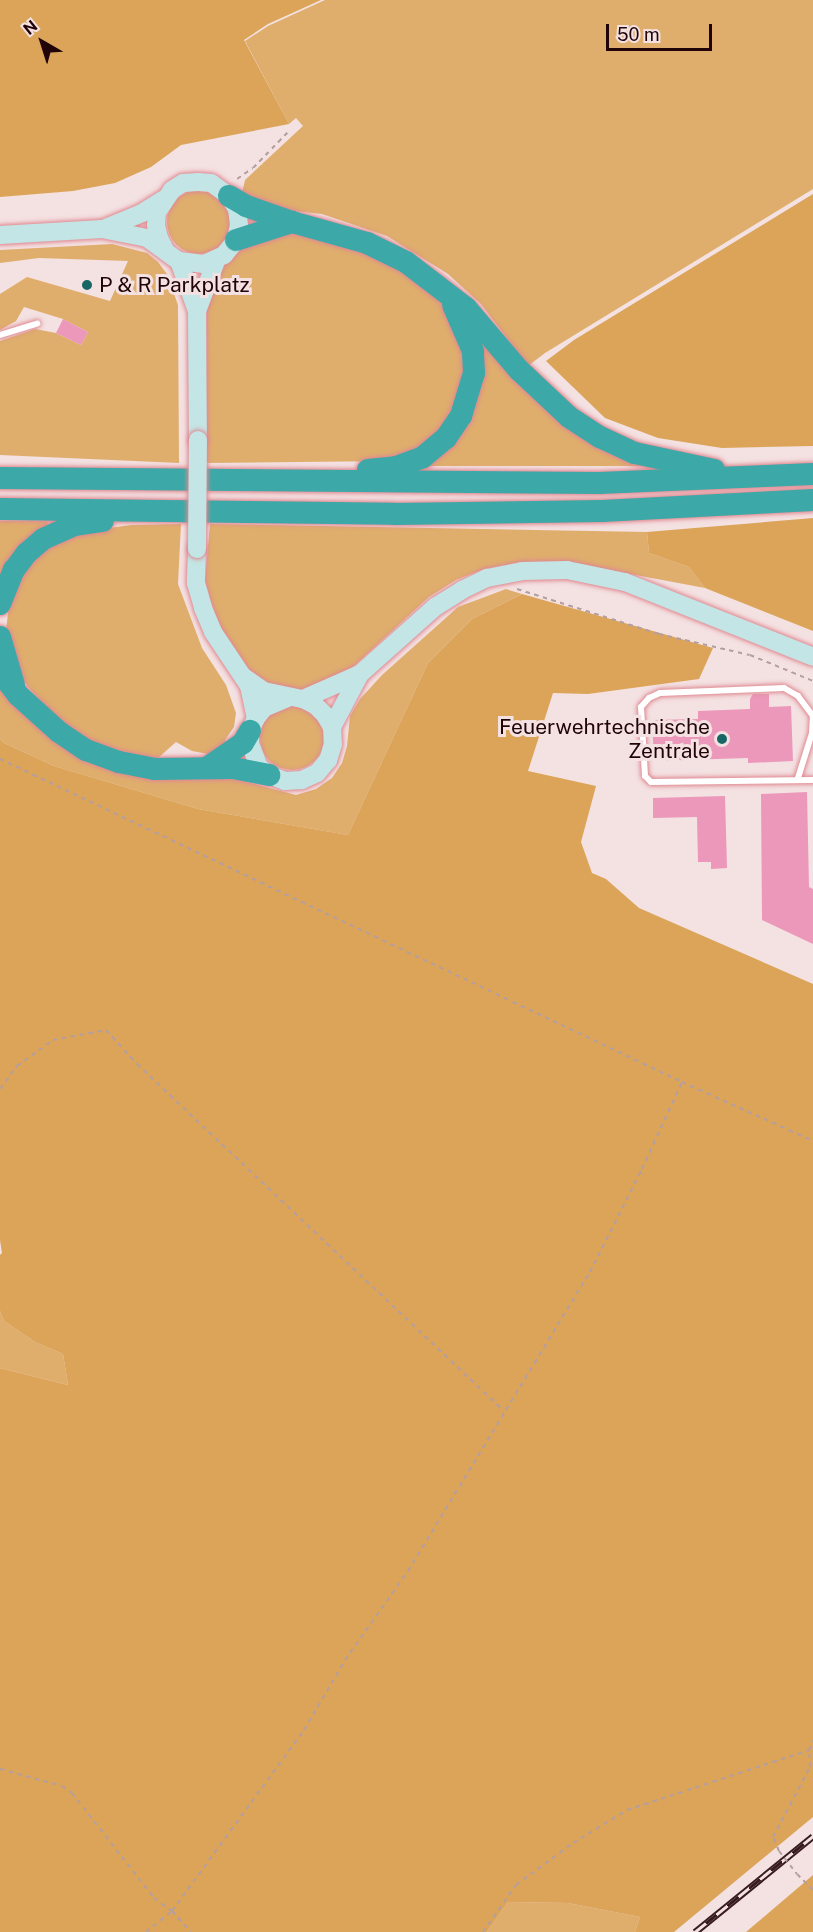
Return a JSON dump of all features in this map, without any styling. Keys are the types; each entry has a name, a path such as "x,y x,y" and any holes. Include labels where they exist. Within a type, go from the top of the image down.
{"highway":[{"path":"226,193 246,206 292,222 367,243 406,262 466,308 539,391 569,417 600,437 635,453 759,478"},
{"path":"236,240 292,222"},
{"path":"259,482 396,467 423,457 446,438 461,416 474,373 473,351 463,323 441,289"},
{"path":"0,478 259,482 599,483 813,474"},
{"path":"0,508 394,514 602,511 813,500"},
{"path":"0,604 14,570 27,553 58,531 90,522 180,511"},
{"path":"0,637 18,695"},
{"path":"0,672 18,695 59,732 86,750 119,762 154,769 239,768 269,775"},
{"path":"208,767 238,747 253,724"}],"main road":[{"path":"196,311 216,261 236,240 239,225 237,209 226,193 211,183 183,183 172,190 163,200 157,212 156,225 159,238 172,255 196,311 198,440 196,583 202,608 218,639 244,677 254,699 253,756 269,775 285,781 302,780 317,773 328,760 333,744 332,727 325,715 315,705 264,691 244,677"},
{"path":"102,229 142,213 163,200"},
{"path":"0,235 102,229 147,238 172,255 198,265 216,261"},
{"path":"332,727 360,674 435,607 487,578 522,571 567,570 625,582 813,657"},
{"path":"253,724 269,705 295,699 360,674"}],"lane":[{"path":"0,335 37,324"},
{"path":"798,778 812,733 813,716 798,696 784,688 660,693 649,698 641,707 645,776 651,782 798,778 813,780"}],"path":[{"path":"226,193 290,130"},
{"path":"514,589 659,634 750,655 813,681"},
{"path":"0,759 681,1082 813,1141"},
{"path":"0,1089 17,1066 52,1040 106,1030 137,1065 505,1412"},
{"path":"147,1932 172,1911 304,1730 345,1660 408,1571 590,1272 642,1169 681,1082"},
{"path":"813,1741 809,1750 810,1767 773,1837 779,1851 813,1890"},
{"path":"483,1932 516,1885 573,1843 627,1810 809,1750"},
{"path":"0,1769 62,1786 72,1793 154,1898 172,1911 191,1932"}],"shaded area":[{"path":"0,0 321,0 268,24 244,40 289,124 181,145 151,167 115,183 73,191 0,197"},
{"path":"325,0 813,0 813,189 545,353 528,366 481,304 448,274 387,236 322,214 276,209 242,193 245,180 303,126 296,118 289,124 245,41 268,26"},
{"path":"199,190 217,196 225,204 231,222 225,240 217,248 199,254 181,248 173,240 167,222 173,204 181,196"},
{"path":"813,194 813,446 722,448 658,438 605,418 546,361 574,340"},
{"path":"288,232 339,243 390,263 439,296 465,345 467,388 440,434 393,461 205,463 207,307 218,269 240,246"},
{"path":"112,244 147,253 158,262 167,274 178,305 179,463 0,455 0,341 35,329 56,333 81,345 88,332 63,319 24,307 16,321 0,330 0,294 27,277 110,301 128,261 39,258 0,263 0,250"},
{"path":"470,322 512,370 651,466 419,466 469,420"},
{"path":"813,518 813,631 705,588 689,567 649,553 647,532"},
{"path":"0,521 47,521 49,528 0,587"},
{"path":"181,524 178,584 202,648 226,685 236,713 234,727 225,740 227,747 208,754 192,751 176,742 157,759 125,754 95,743 64,726 28,687 13,660 6,631 9,604 15,583 50,544 88,531 131,525"},
{"path":"210,524 647,532 649,553 689,567 705,588 566,562 520,562 484,569 456,580 429,597 355,665 327,684 304,692 280,692 250,671 219,628 205,581"},
{"path":"506,589 522,594 472,619 428,663 348,835 198,809 54,766 0,739 0,687 56,741 227,777 296,795 316,789 332,778 342,763 347,746 350,716 360,699 382,675 458,607"},
{"path":"522,594 713,648 699,679 588,694 553,693 528,771 596,786 581,842 592,873 606,879 639,908 813,984 813,1817 674,1932 635,1932 640,1917 568,1903 508,1902 487,1932 0,1932 0,1368 68,1385 63,1354 35,1342 4,1321 0,1311 0,1255 2,1253 0,1240 0,739 54,766 198,809 348,835 428,663 472,619"},
{"path":"292,706 315,715 324,738 315,761 292,770 269,761 260,738 269,715"},
{"path":"0,1311 4,1321 35,1342 63,1354 68,1385 0,1368"},
{"path":"813,1875 813,1932 746,1932"},
{"path":"508,1902 568,1903 640,1917 635,1932 487,1932"}],"building":[{"path":"63,319 88,332 81,345 56,333"},
{"name":"Feuerwehrtechnische Zentrale","path":"753,694 769,694 769,707 791,706 793,761 748,763 748,758 654,761 652,720 698,719 698,711 750,709 750,699"},
{"path":"807,792 809,887 813,889 813,944 762,920 761,794"},
{"path":"725,796 727,868 711,869 711,862 698,862 697,817 653,818 653,798"}],"railway":[{"path":"695,1932 813,1836"}],"place":[{"name":"P & R Parkplatz","path":"87,285"},
{"name":"Feuerwehrtechnische Zentrale","path":"722,739"}]}
